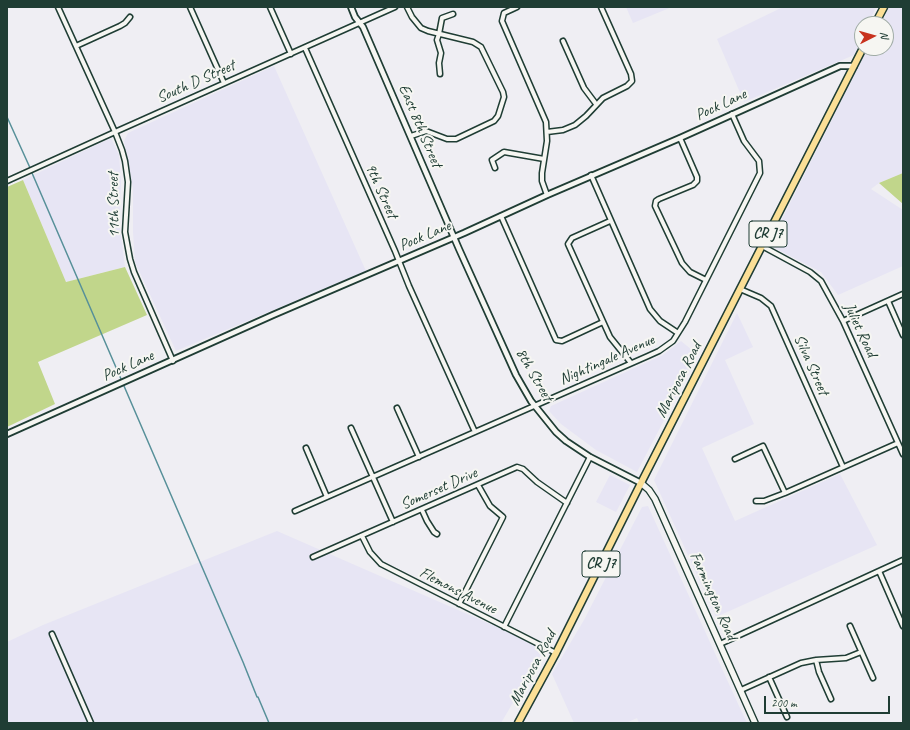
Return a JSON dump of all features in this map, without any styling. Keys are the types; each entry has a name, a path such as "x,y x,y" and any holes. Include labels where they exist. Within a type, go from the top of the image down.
{"main road":[{"path":"879,16 884,7"},
{"name":"Mariposa Road","path":"518,723 556,653 859,56"},
{"name":"Farmington Road","path":"641,483 649,490 655,499 755,723"}],"street":[{"name":"11th Street","path":"58,7 122,150 127,174 128,190 125,232 130,259 134,272 173,360"},
{"path":"190,7 224,83"},
{"path":"270,7 291,54"},
{"name":"East 8th Street","path":"351,7 360,23 411,136 454,237"},
{"name":"South D Street","path":"7,181 395,7"},
{"path":"407,7 412,17 420,27 438,34 473,42 481,47 503,92 503,102 498,116 494,121 456,139 447,139 426,131 411,136"},
{"path":"517,7 508,11 502,16 503,25 543,114 547,132 547,141 542,181 547,195"},
{"path":"547,132 563,130 575,125 608,94 627,86 632,81 631,74 601,7"},
{"path":"440,74 441,54 437,40 438,34 442,18 453,14"},
{"path":"76,46 126,23 130,17"},
{"path":"563,41 584,88 596,104"},
{"name":"9th Street","path":"305,48 475,432"},
{"name":"Pock Lane","path":"7,434 454,237 590,175 680,138 840,66 854,66"},
{"name":"Nightingale Avenue","path":"295,511 631,363 667,346 673,341 706,280 760,171 759,161 744,141 732,114"},
{"path":"680,138 697,177 697,181 693,185 658,199 656,201 656,206 682,262 690,272 706,280"},
{"path":"495,168 492,160 504,152 544,159"},
{"path":"590,175 650,309 660,321 678,333"},
{"path":"501,216 556,340 564,340 603,322"},
{"path":"610,221 572,238 568,244 610,338 631,363"},
{"name":"8th Street","path":"454,237 516,375 531,401 556,432 566,441 590,457 641,483"},
{"name":"Juliet Road","path":"762,246 818,277 827,289 903,454"},
{"name":"Silva Street","path":"740,289 761,298 770,306 843,467"},
{"path":"843,321 903,294"},
{"path":"888,301 903,335"},
{"path":"397,408 419,457"},
{"path":"351,428 393,522"},
{"path":"756,501 764,501 784,493 898,443"},
{"path":"735,459 763,446 784,493"},
{"path":"306,448 327,497"},
{"path":"504,627 590,457"},
{"name":"Somerset Drive","path":"313,557 519,467 537,482 567,502"},
{"path":"459,604 504,517 490,506 478,485"},
{"path":"422,510 427,522 437,534"},
{"name":"Flemons Avenue","path":"362,536 370,552 381,564 556,653"},
{"path":"720,644 903,560"},
{"path":"879,571 903,626"},
{"path":"850,626 873,678"},
{"path":"52,634 91,723"},
{"path":"741,690 801,663 816,660 846,658 862,652"},
{"path":"816,660 819,672 831,699"},
{"path":"769,677 787,717"}],"shaded area":[{"path":"626,7 672,7 633,23"},
{"path":"783,7 876,7 872,16 854,16 854,55 744,102 717,39"},
{"path":"889,7 903,7 903,173 879,183 871,189 903,210 903,266 838,295 821,272 769,245 864,56 894,56 894,16 885,16"},
{"path":"274,66 366,271 176,351 135,262 133,188 124,141 128,133"},
{"path":"111,138 119,155 121,182 119,221 125,267 66,282 23,180"},
{"path":"737,313 753,347 725,360 754,424 702,448 735,521 840,474 877,545 716,617 654,480"},
{"path":"681,341 698,355 637,472 596,450 561,424 549,411 551,406 663,355"},
{"path":"610,475 630,485 616,512 596,502"},
{"path":"648,506 747,723 639,723 637,718 626,723 574,723 552,674 584,620 642,507"},
{"path":"277,531 545,648 501,723 7,723 7,642 43,625"}],"green space":[{"path":"903,173 903,204 879,183"},
{"path":"23,180 66,282 125,267 147,315 38,362 55,404 7,427 7,187"}],"waterway":[{"path":"7,117 31,170"},
{"path":"32,173 121,379"},
{"path":"124,386 269,723"}]}
